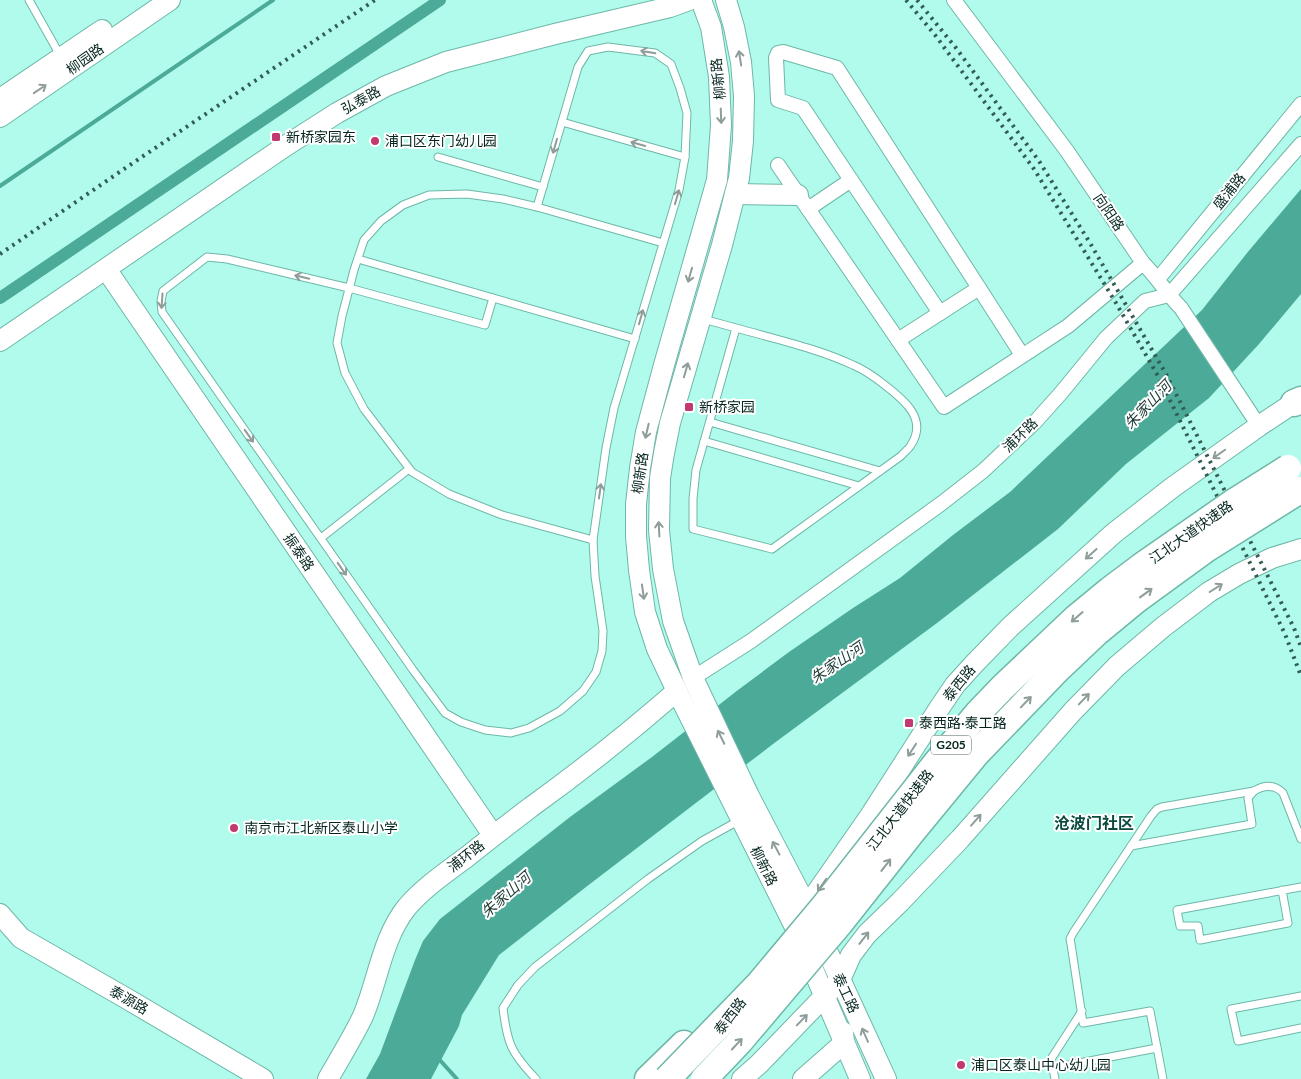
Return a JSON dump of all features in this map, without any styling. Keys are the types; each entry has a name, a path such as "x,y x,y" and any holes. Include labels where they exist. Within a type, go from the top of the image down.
{"highway":[{"name":"江北大道快速路","path":"667,1079 759,984 826,905 937,762 978,713 1015,675 1076,618 1136,571 1234,502 1301,460"},
{"name":"江北大道快速路","path":"704,1079 740,1041 840,923 976,754 1058,668 1136,600 1206,549 1301,489"},
{"path":"648,1079 708,1022 772,954"}],"main road":[{"name":"柳园路","path":"0,117 147,0"},
{"name":"柳园路","path":"0,99 65,64 170,0"},
{"name":"弘泰路","path":"0,341 287,145 337,113 386,86 446,62 670,7 688,0"},
{"name":"柳新路","path":"701,0 711,27 719,77 721,125 717,180 666,355 646,432 636,504 639,570 645,612 658,649 677,692 734,786 749,796 807,907"},
{"name":"柳新路","path":"726,0 741,62 744,96 743,141 739,178 722,245 670,423 660,478 659,530 663,569 673,621 734,786 740,820 794,925"},
{"path":"735,194 803,202"},
{"name":"振泰路","path":"106,268 493,835"},
{"name":"泰西路","path":"678,1079 692,1065 743,1000 772,954 870,816 955,685 974,664 1011,626 1114,533 1173,487 1259,426 1299,401"},
{"path":"742,1079 825,997 840,980 852,955 867,934 960,840 1073,711 1117,666 1163,627 1209,592 1238,574 1272,558 1301,548"},
{"name":"浦环路","path":"328,1079 363,1016 388,942 407,908 424,890 493,835 566,782 677,692"},
{"name":"泰工路","path":"807,907 886,1079"},
{"name":"泰源路","path":"0,914 21,938 124,996 263,1079"},
{"name":"泰工路","path":"794,925 860,1079"},
{"path":"803,1079 844,1043 840,980"}],"street":[{"name":"向阳路","path":"954,0 1067,151 1143,262 1181,308 1259,426"},
{"path":"940,313 803,108 778,100 776,58 778,53 783,52 837,68 1022,355"},
{"name":"盛浦路","path":"1158,279 1301,104"},
{"path":"1169,295 1301,144"},
{"path":"778,165 944,407 1068,326 1143,262"},
{"path":"803,202 851,180"},
{"path":"898,340 979,288"},
{"name":"浦环路","path":"693,678 751,641 942,504 983,471 1035,422 1061,394 1106,338 1145,301 1169,295"}],"lane":[{"path":"29,0 65,64"},
{"path":"492,298 485,325 349,288 227,259 207,257 163,291 160,301 162,312 445,713 461,722 485,730 511,733 529,728 560,711 583,691 596,672 602,651 603,631 595,576 593,540 609,432 634,338 679,190 685,157 687,113 671,64 655,53 608,46 588,51 578,67 537,207"},
{"path":"562,122 685,157"},
{"path":"438,157 544,187"},
{"path":"593,540 502,515 449,494 412,472 364,408 345,373 337,343 342,316 364,240 382,220 403,205 429,195 467,194 503,199 663,243"},
{"path":"358,259 634,338"},
{"path":"700,318 736,328 824,353 856,366 898,395 912,409 917,422 916,436 911,446 901,456 772,549 694,529 693,499 696,470 736,328"},
{"path":"710,422 880,471"},
{"path":"704,441 859,486"},
{"path":"321,538 409,468"},
{"path":"1163,1079 1150,1012 1084,1023 1070,939 1157,809 1272,786 1278,788 1283,793 1301,839"},
{"path":"1131,846 1252,824 1248,798 1254,790"},
{"path":"536,1079 515,1056 507,1039 504,1024 503,1008 518,985 535,967 648,879 702,840 740,820"},
{"path":"1282,890 1288,923 1200,940 1198,926 1180,926 1176,910 1282,890 1301,887"},
{"path":"1301,996 1231,1009 1238,1041 1301,1028"},
{"path":"1055,1079 1051,1059 1082,1011"},
{"path":"1053,1068 1157,1048"}],"water":[{"name":"朱家山河","path":"1301,189 1301,294 1259,344 1209,398 1126,464 1058,529 937,623 773,744 499,955 462,1015 459,1026 431,1079 366,1079 380,1054 423,941 440,919 570,817 652,757 738,690 789,652 900,578 1010,492 1202,310"}],"waterway":[{"path":"0,186 273,0"},
{"path":"0,298 440,0"},
{"path":"438,1058 457,1079"}],"railway":[{"path":"0,254 375,0"},
{"path":"906,0 935,35 1034,169 1116,303 1158,376 1285,634 1301,676"},
{"path":"917,0 956,48 1039,161 1090,243 1166,374 1294,628 1301,647"}],"place":[{"name":"新桥家园东","path":"276,137"},
{"name":"浦口区东门幼儿园","path":"375,141"},
{"name":"新桥家园","path":"689,407"},
{"name":"泰西路·泰工路","path":"909,723"},
{"name":"南京市江北新区泰山小学","path":"234,828"},
{"name":"浦口区泰山中心幼儿园","path":"961,1065"}],"district":[{"name":"沧波门社区","path":"1094,823"}]}
